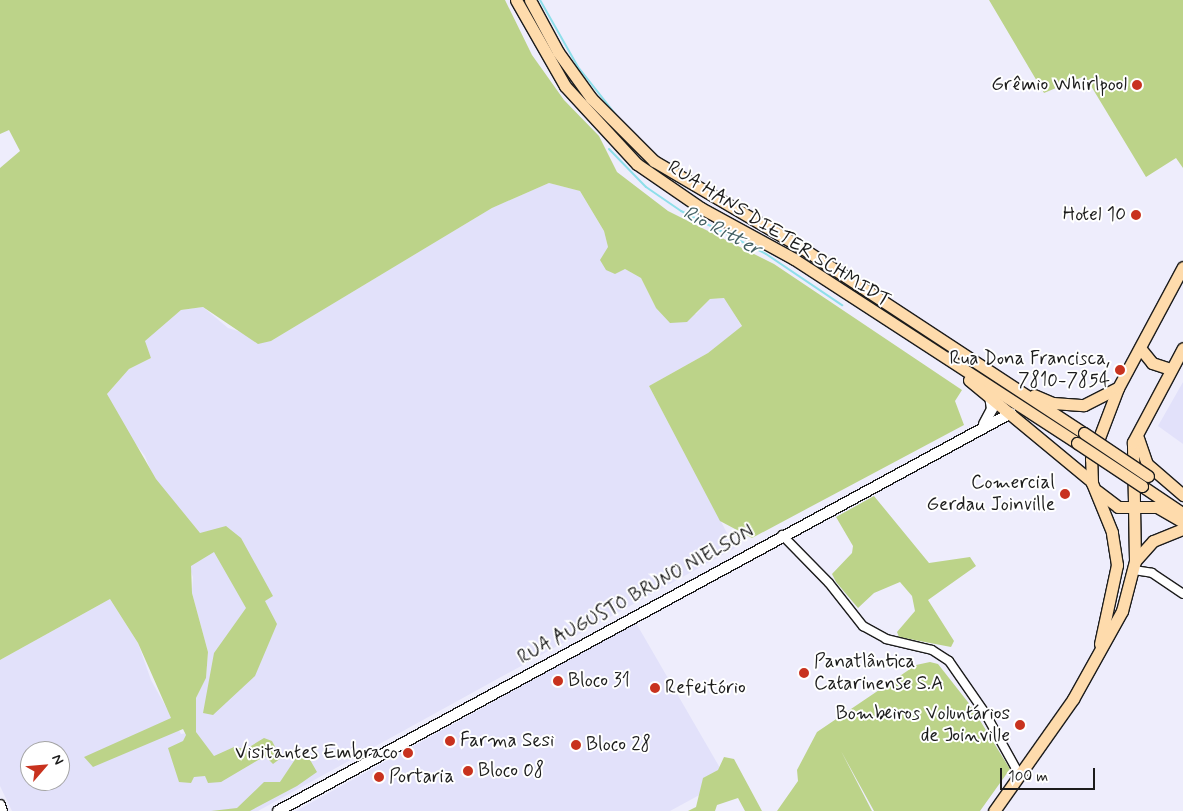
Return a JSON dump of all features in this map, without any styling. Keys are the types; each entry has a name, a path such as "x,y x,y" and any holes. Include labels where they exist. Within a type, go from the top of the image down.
{"main road":[{"name":"RUA HANS DIETER SCHMIDT","path":"516,0 565,86 638,164 701,208 794,258 924,346 1080,438"},
{"name":"RUA HANS DIETER SCHMIDT","path":"530,0 572,73 647,156 713,200 802,248 1080,438"},
{"path":"1095,660 1110,609 1117,565 1112,532 1094,486 1094,443 1118,388 1183,267"},
{"path":"932,336 1053,403 1084,405 1118,388"},
{"path":"924,346 1011,413 1118,507 1157,507 1183,522"},
{"path":"1140,348 1152,364 1171,369"},
{"path":"994,811 1020,776 1095,660 1122,611 1135,566 1133,442 1138,428 1183,348"},
{"path":"983,425 992,409 990,396"},
{"name":"RUA AUGUSTO BRUNO NIELSON","path":"278,811 983,425 1011,413"},
{"path":"1138,428 1138,442 1147,464 1183,495"},
{"path":"1080,438 1146,481 1183,500"},
{"path":"1146,481 1183,514"},
{"path":"1135,566 1154,541 1183,529"},
{"path":"1117,565 1135,566"},
{"path":"0,805 2,811"}],"street":[{"path":"782,535 829,583 862,626 886,639 932,650 949,662 985,713 1020,776"},
{"path":"1135,566 1152,573 1183,594"}],"shaded area":[{"path":"549,183 580,191 604,231 608,247 625,269 641,278 656,308 696,314 710,299 725,298 742,327 708,353 649,386 735,548 258,811 12,811 0,786 0,660 110,599 138,643 151,680 181,734 196,732 196,698 206,678 208,652 192,593 193,577 145,456 123,428 107,394 129,369 151,358 144,341 181,310 203,307 228,328 271,341 492,208"},
{"path":"1183,382 1183,444 1158,426"},
{"path":"636,623 727,780 670,811 296,811"}],"green space":[{"path":"0,0 505,0 532,55 564,100 599,136 617,172 668,211 774,264 962,390 955,401 964,425 752,538 720,521 649,386 708,353 742,326 724,298 710,299 687,322 670,323 656,308 641,278 625,269 615,274 606,270 600,260 608,247 604,231 580,191 549,183 492,208 271,341 258,344 203,307 181,310 145,341 151,358 129,369 107,394 156,479 200,533 226,526 241,538 273,596 265,601 277,624 255,676 213,715 203,713 214,653 246,608 214,552 191,566 192,593 208,652 206,678 196,698 196,732 214,756 234,747 246,749 264,738 272,741 281,758 273,764 265,756 221,782 208,783 205,776 194,777 191,783 179,782 168,748 183,741 186,735 183,729 93,767 84,757 171,718 138,643 110,599 0,660 0,168 20,151 9,130 0,134"},
{"name":"Grêmio Whirlpool","path":"989,0 1183,0 1183,168 1176,158 1146,177 1085,76 1044,93"},
{"path":"874,496 929,563 970,557 976,566 928,600 954,641 951,647 899,637 897,632 915,611 912,596 900,582 874,593 858,608 836,582 832,574 852,553 853,546 836,517"},
{"path":"930,662 938,664 971,706 1010,769 980,811 874,811 841,751 872,811 777,811 798,781 797,770 817,732 916,665"},
{"path":"298,755 309,758 317,772 297,786 250,811 211,811 237,808 264,782 280,782"},
{"path":"724,757 734,759 762,811 745,811 738,798 717,805 715,811 688,811 696,807 703,778 718,770"}],"waterway":[{"name":"Rio Ritter","path":"540,0 578,67 616,115"},
{"name":"Rio Ritter","path":"609,149 646,187 681,211 766,254 842,305"}],"place":[{"name":"Grêmio Whirlpool","path":"1137,85"},
{"name":"Hotel 10","path":"1136,215"},
{"name":"Rua Dona Francisca, 7810-7854","path":"1120,370"},
{"name":"Comercial Gerdau Joinville","path":"1065,494"},
{"name":"Panatlântica Catarinense S.A","path":"804,673"},
{"name":"Bloco 31","path":"558,681"},
{"name":"Refeitório","path":"655,688"},
{"name":"Bombeiros Voluntários de Joinville","path":"1020,725"},
{"name":"Farma Sesi","path":"450,741"},
{"name":"Bloco 28","path":"576,745"},
{"name":"Visitantes Embraco","path":"408,753"},
{"name":"Bloco 08","path":"468,771"},
{"name":"Portaria","path":"379,777"}]}
